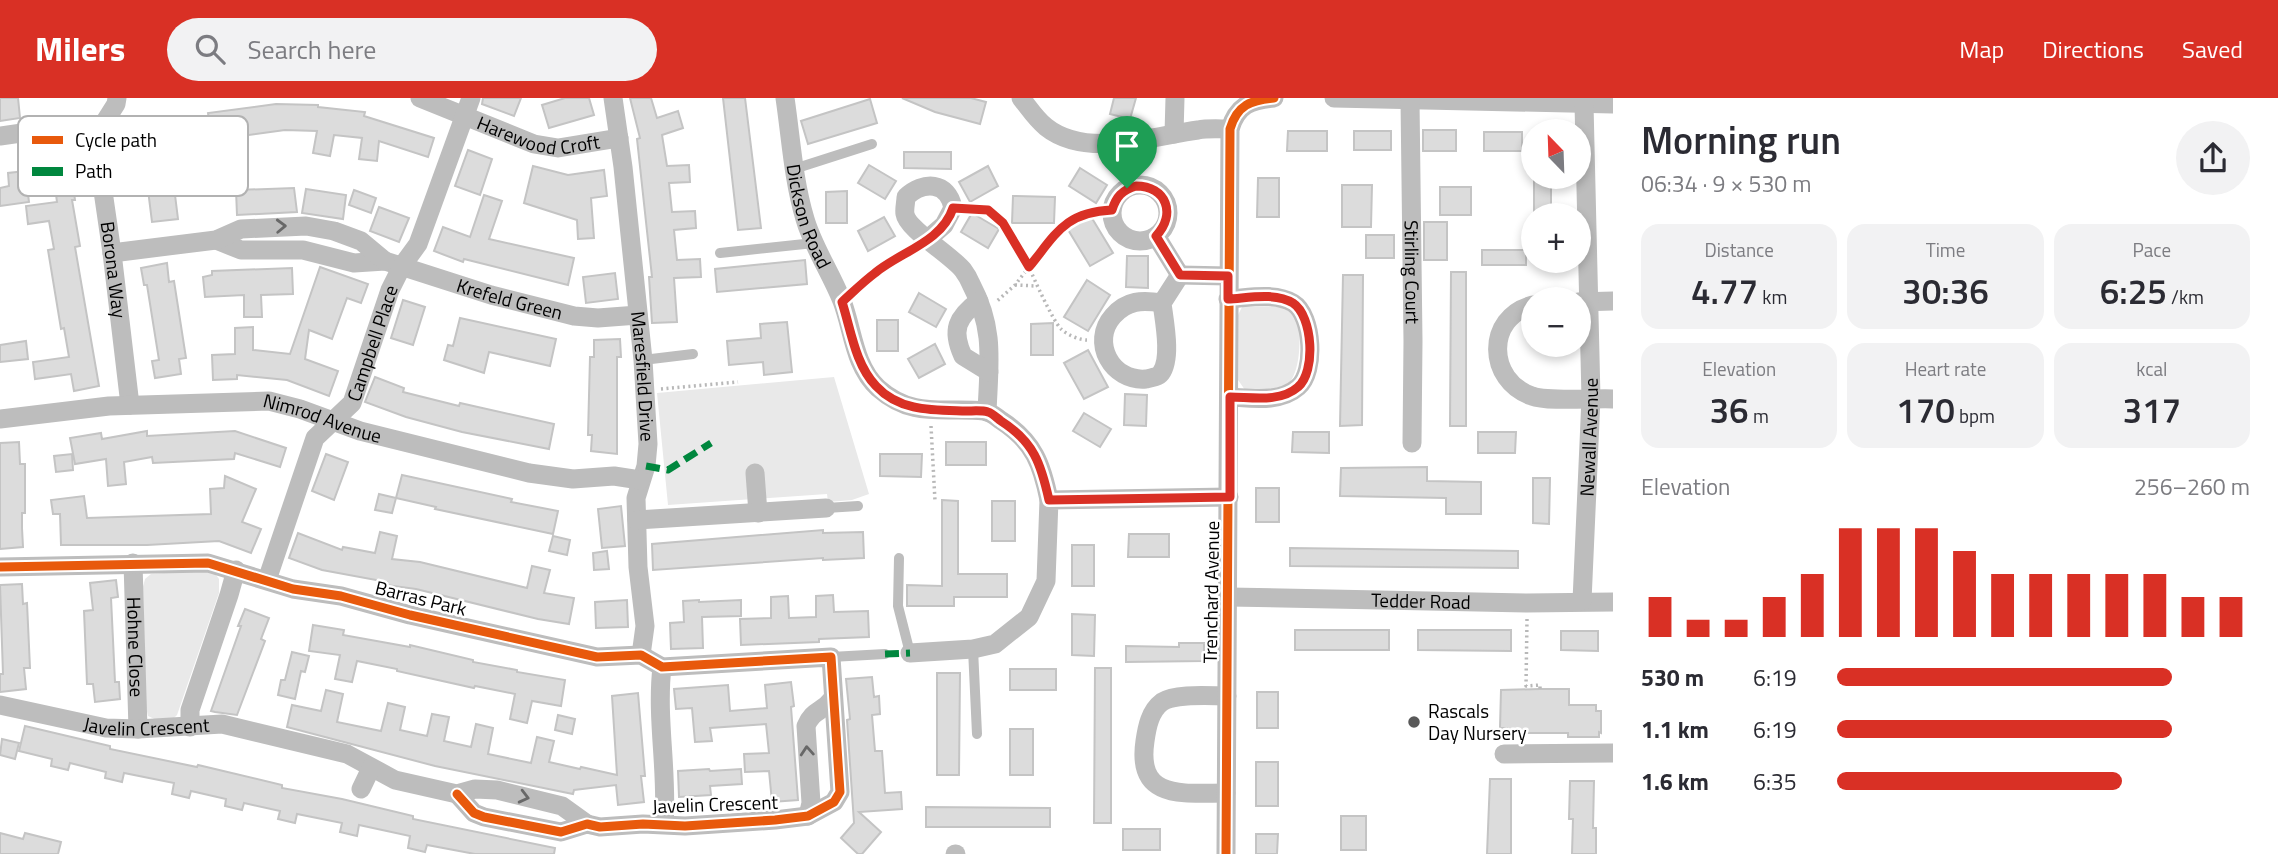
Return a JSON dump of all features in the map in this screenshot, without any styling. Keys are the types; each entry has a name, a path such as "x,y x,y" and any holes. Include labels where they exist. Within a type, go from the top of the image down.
{"street":[{"path":"108,116 117,98"},
{"name":"Harewood Croft","path":"419,98 534,144 558,148 619,138"},
{"name":"Campbell Place","path":"267,580 316,438 352,403 390,290 393,264 418,244 471,98"},
{"name":"Maresfield Drive","path":"612,98 619,138 643,360 648,444 646,466 636,498 638,567 645,626 641,655"},
{"name":"Dickson Road","path":"785,98 794,169 805,221 842,302 861,365 876,386 910,408 987,411"},
{"path":"1021,98 1046,127 1071,139 1107,143 1133,142 1231,125 1242,107 1256,100 1274,98"},
{"path":"1174,134 1175,98"},
{"path":"1334,98 1508,99 1613,104"},
{"name":"Stirling Court","path":"1410,100 1412,443"},
{"name":"Newall Avenue","path":"1584,104 1584,287"},
{"name":"Trenchard Avenue","path":"1226,854 1231,125"},
{"path":"0,136 18,133"},
{"path":"910,653 974,649 995,644 1029,617 1046,581 1049,500 1044,475 1033,450 1020,435 987,411 989,343 987,322 981,306 964,270 911,226 905,215 906,197 916,188 932,185 944,192 953,208 944,225 929,239"},
{"path":"1145,186 1160,195 1167,212 1163,229 1156,236 1136,241 1126,238 1117,230 1113,221 1114,201 1127,188 1145,186"},
{"name":"Borona Way","path":"104,196 130,404"},
{"path":"1156,236 1180,275"},
{"name":"Krefeld Green","path":"112,253 216,240 242,250 303,250 354,263 393,264 491,295 574,316 598,318 638,315"},
{"path":"1180,275 1228,276"},
{"path":"1162,303 1133,301 1124,305 1108,321 1103,339 1107,357 1122,375 1141,379 1153,378 1161,372 1165,358 1166,333 1162,303 1180,275"},
{"path":"1228,299 1281,298 1293,303 1303,313 1307,325 1309,363 1299,387 1284,395 1271,398 1230,397"},
{"path":"1591,302 1613,302"},
{"path":"981,306 966,310 959,319 956,335 963,356 989,372"},
{"path":"1521,310 1508,321 1497,345 1498,362 1505,377 1517,389 1534,397 1613,399"},
{"name":"Newall Avenue","path":"1582,601 1591,398 1588,357"},
{"name":"Nimrod Avenue","path":"0,419 130,404 269,401 360,431 530,473 573,480 614,476 640,480"},
{"path":"755,473 758,513"},
{"path":"1049,500 1230,497"},
{"path":"637,520 826,508"},
{"name":"Barras Park","path":"0,568 208,563 293,589 341,596 410,615 597,657 641,655"},
{"name":"Hohne Close","path":"133,564 138,729"},
{"path":"190,727 190,710 236,570"},
{"name":"Tedder Road","path":"1229,597 1527,603 1613,602"},
{"path":"641,655 662,667 831,657"},
{"name":"Javelin Crescent","path":"0,705 106,728 138,729 222,724 347,754 395,780 457,794 475,789 497,790 562,806 587,824 600,827 664,824 685,826 808,816 834,802 840,792 831,657"},
{"path":"662,667 662,741 666,800 664,824"},
{"path":"1226,793 1166,791 1144,770 1143,757 1147,726 1153,711 1163,701 1227,696"},
{"path":"808,816 811,803 806,726 811,715 826,707 833,698"},
{"path":"1504,754 1613,753"},
{"path":"361,789 371,768"},
{"name":"Javelin Crescent","path":"457,794 474,813 484,817 561,832 587,824"}],"lane":[{"path":"794,169 872,144"},
{"path":"720,253 815,243"},
{"path":"643,360 693,354"},
{"path":"826,508 858,506"},
{"path":"899,558 898,606 910,653"},
{"path":"974,649 977,734"},
{"path":"831,657 885,654"}],"path":[{"path":"953,208 988,210 1003,223 1061,329 1081,340 1103,339"},
{"path":"981,306 1004,296 1064,224 1077,216 1094,211 1112,210"},
{"path":"842,302 876,271 929,239"},
{"path":"1015,285 1036,286"},
{"path":"645,390 738,382"},
{"path":"931,410 934,501"},
{"path":"1527,603 1526,686 1540,685 1540,689"}],"shaded area":[{"path":"1242,307 1281,308 1300,321 1297,365 1286,388 1245,390 1236,377 1236,319"},
{"path":"834,377 869,494 852,500 828,502 827,494 668,505 657,393"},
{"path":"203,570 214,572 219,579 219,593 177,715 172,720 161,722 148,716 146,707 145,579 151,574"}],"building":[{"path":"0,98 18,98 20,116 0,121"},
{"path":"483,98 521,98 514,116 482,104"},
{"path":"565,98 589,98 594,115 549,128 542,105"},
{"path":"630,98 651,98 657,118 678,111 683,128 662,135 667,166 689,165 690,182 669,183 672,212 695,211 696,228 674,230 677,260 700,259 701,277 674,278 677,322 652,323 649,277 652,277 637,139 640,138"},
{"path":"723,98 745,98 761,228 738,230"},
{"path":"902,98 971,98 986,102 980,124 935,112"},
{"path":"1114,98 1136,98 1130,119 1110,114"},
{"path":"870,99 877,123 808,144 801,121"},
{"path":"276,104 318,105 365,112 364,116 434,138 428,157 379,141 377,161 359,159 362,138 334,135 330,156 313,153 317,131 285,130 248,135 248,116 208,116 208,113"},
{"path":"1423,130 1456,130 1456,151 1423,151"},
{"path":"1288,131 1327,131 1327,151 1287,151"},
{"path":"1354,131 1391,131 1391,150 1354,150"},
{"path":"1484,132 1521,132 1521,151 1484,151"},
{"path":"468,150 492,159 480,195 455,186"},
{"path":"904,152 951,152 951,169 904,168"},
{"path":"869,165 896,181 885,199 858,183"},
{"path":"533,166 568,175 604,170 607,196 591,198 594,238 578,239 577,220 524,203"},
{"path":"988,166 998,186 970,202 959,182"},
{"path":"1080,168 1107,185 1096,203 1069,186"},
{"path":"18,172 18,196 28,196 29,202 0,206 0,188 9,186 8,173"},
{"path":"1258,178 1279,178 1279,217 1257,217"},
{"path":"1342,185 1372,185 1371,227 1342,227"},
{"path":"1440,187 1471,187 1471,215 1440,215"},
{"path":"294,188 297,212 237,215 236,196 248,196 248,190"},
{"path":"306,189 346,195 343,219 302,213"},
{"path":"1534,189 1551,189 1551,203 1534,203"},
{"path":"354,190 376,198 371,213 349,205"},
{"path":"847,191 847,223 826,223 826,192"},
{"path":"484,195 502,201 489,239 574,258 568,285 464,259 463,262 434,251 443,227 470,237"},
{"path":"56,196 74,196 75,200 72,200 80,246 75,247 99,386 74,391 71,374 35,379 33,362 69,357 64,328 61,329 48,250 54,249 49,221 28,224 26,206 57,202"},
{"path":"149,196 175,196 178,219 152,222"},
{"path":"1013,196 1055,197 1054,223 1012,223"},
{"path":"379,207 409,218 399,242 370,231"},
{"path":"972,213 999,229 988,248 961,232"},
{"path":"1090,215 1113,253 1090,266 1067,228"},
{"path":"884,217 895,236 868,251 858,231"},
{"path":"1424,222 1447,222 1447,260 1424,260"},
{"path":"1366,235 1394,235 1394,258 1366,258"},
{"path":"1482,250 1521,250 1521,265 1482,265"},
{"path":"1127,256 1148,256 1148,288 1126,287"},
{"path":"805,260 807,284 717,292 715,269"},
{"path":"167,263 169,282 174,281 186,358 179,359 181,374 155,378 152,361 159,360 147,285 144,285 141,268"},
{"path":"320,267 368,284 361,303 347,298 332,339 309,330 305,359 338,371 329,396 287,380 237,375 237,379 213,380 212,355 235,354 235,328 253,327 253,350 290,354"},
{"path":"292,268 293,294 261,295 262,317 244,317 244,295 205,297 203,277 212,275 212,271"},
{"path":"1451,272 1466,272 1466,426 1450,426"},
{"path":"615,273 618,299 586,303 583,277"},
{"path":"1343,275 1363,275 1362,425 1340,426"},
{"path":"1087,280 1110,295 1088,331 1064,317"},
{"path":"919,293 946,309 936,327 909,312"},
{"path":"403,300 425,307 413,345 391,338"},
{"path":"460,318 556,339 550,366 489,352 484,373 444,360 448,345 453,346"},
{"path":"877,320 898,320 898,351 877,351"},
{"path":"787,322 792,372 764,375 763,362 729,365 727,341 761,338 760,324"},
{"path":"1053,323 1053,355 1031,355 1031,324"},
{"path":"620,339 621,357 617,357 617,454 591,451 592,435 588,435 590,357 594,357 594,340"},
{"path":"26,341 28,359 0,362 0,345"},
{"path":"935,344 945,364 919,378 908,359"},
{"path":"1088,350 1108,387 1084,399 1064,363"},
{"path":"375,377 404,388 403,392 554,424 549,449 462,432 406,417 365,402"},
{"path":"1125,394 1147,395 1146,426 1124,425"},
{"path":"1084,413 1111,429 1100,447 1073,431"},
{"path":"147,431 147,436 235,431 286,448 280,467 235,453 234,459 153,463 152,457 124,462 126,484 108,486 106,459 75,464 70,438 101,433 102,439"},
{"path":"1293,432 1329,432 1329,453 1292,452"},
{"path":"1478,432 1516,432 1515,453 1478,453"},
{"path":"19,442 20,464 25,464 23,547 0,549 0,443"},
{"path":"946,442 986,442 986,465 946,465"},
{"path":"72,454 73,470 56,472 54,456"},
{"path":"326,454 348,462 334,500 312,491"},
{"path":"880,454 922,454 921,477 880,476"},
{"path":"1427,467 1427,481 1481,482 1481,514 1446,514 1446,498 1340,496 1341,468"},
{"path":"402,475 558,511 553,534 396,498"},
{"path":"225,476 256,489 242,522 261,529 251,553 219,541 147,545 61,545 60,514 53,514 51,500 84,496 87,518 211,514 210,489 224,488"},
{"path":"1533,478 1550,478 1549,524 1533,523"},
{"path":"1256,488 1279,488 1279,522 1256,522"},
{"path":"379,494 396,498 392,513 375,510"},
{"path":"942,500 958,501 958,574 1007,574 1007,597 954,597 954,606 907,606 907,585 942,586"},
{"path":"992,501 1015,501 1015,541 992,541"},
{"path":"621,506 625,546 602,548 598,509"},
{"path":"823,530 823,533 863,532 864,558 823,558 653,570 652,544"},
{"path":"380,532 397,536 392,559 420,562 527,588 532,566 550,570 544,593 574,598 569,624 416,589 386,585 387,582 322,570 289,558 298,533 342,550 343,547 375,553"},
{"path":"1129,534 1169,534 1169,557 1128,557"},
{"path":"553,536 570,540 567,555 549,551"},
{"path":"1072,545 1094,545 1094,586 1072,586"},
{"path":"1290,548 1518,551 1518,568 1290,566"},
{"path":"607,551 609,569 594,570 593,553"},
{"path":"116,580 118,597 111,598 115,682 119,682 120,699 95,702 93,684 87,684 84,611 93,610 90,583"},
{"path":"22,584 23,604 27,603 30,668 24,668 26,689 0,692 0,674 3,674 0,585"},
{"path":"833,595 834,612 868,611 869,637 741,645 740,619 771,618 771,597 788,596 789,618 816,617 816,596"},
{"path":"627,600 628,627 596,628 595,602"},
{"path":"741,600 741,616 702,617 703,648 671,649 670,623 684,622 683,601"},
{"path":"245,609 269,618 261,639 265,641 237,715 211,711 241,626 238,626"},
{"path":"1072,614 1095,615 1094,656 1072,655"},
{"path":"313,625 344,630 343,635 410,645 517,672 565,680 561,706 532,701 527,723 510,719 515,694 475,686 474,688 357,661 352,682 335,679 340,655 309,651"},
{"path":"1295,630 1389,630 1389,650 1295,650"},
{"path":"1418,630 1511,630 1511,651 1418,650"},
{"path":"1561,631 1598,631 1598,651 1561,650"},
{"path":"1179,643 1204,643 1204,661 1126,662 1126,646 1179,647"},
{"path":"292,652 309,656 305,672 301,671 295,699 278,695"},
{"path":"1095,668 1111,668 1111,823 1094,823"},
{"path":"1010,669 1056,669 1056,690 1010,690"},
{"path":"937,673 960,673 959,775 937,775"},
{"path":"872,677 874,697 879,696 880,714 872,715 875,751 882,751 885,793 901,792 902,809 859,812 881,832 862,854 858,854 841,838 854,823 846,679"},
{"path":"791,682 798,800 772,802 769,771 745,772 744,754 769,753 766,724 710,728 712,741 695,742 692,708 676,709 674,689 728,685 730,711 767,708 765,685"},
{"path":"1569,689 1569,705 1596,705 1596,711 1601,711 1599,737 1568,737 1568,733 1507,733 1507,728 1500,728 1501,690"},
{"path":"326,690 343,694 337,722 381,731 388,703 405,707 400,730 427,736 432,714 449,717 444,741 471,747 476,724 493,728 488,754 531,763 537,737 554,741 549,762 617,775 612,696 638,693 645,776 641,776 644,802 618,805 616,785 574,790 573,794 435,766 287,727 292,705 321,711"},
{"path":"1257,692 1278,692 1278,728 1257,728"},
{"path":"558,715 575,719 572,734 555,730"},
{"path":"25,726 110,746 110,749 197,767 198,765 282,785 282,788 413,816 413,819 555,848 554,854 475,854 427,845 425,852 408,848 410,836 359,825 357,836 340,832 342,823 297,814 295,823 278,819 280,811 244,803 242,810 225,806 226,799 191,791 189,798 172,794 174,783 124,773 122,782 105,778 106,772 70,763 68,770 51,766 52,759 19,751"},
{"path":"1010,729 1033,729 1033,775 1010,775"},
{"path":"2,739 19,743 15,759 0,755"},
{"path":"1256,762 1278,762 1278,806 1256,806"},
{"path":"741,769 742,784 710,786 711,795 679,797 678,771"},
{"path":"1490,779 1511,779 1511,854 1487,854"},
{"path":"1570,781 1594,781 1593,828 1596,828 1596,854 1572,854"},
{"path":"926,807 1050,808 1050,827 926,827"},
{"path":"1341,816 1366,816 1366,850 1341,850"},
{"path":"1123,829 1160,829 1160,850 1123,850"},
{"path":"0,833 23,839 25,833 61,842 58,854 0,854"},
{"path":"1256,834 1278,834 1277,854 1256,854"}],"marked path":[{"path":"646,466 668,470 711,443"},
{"path":"885,654 910,653"}],"cycle path":[{"path":"1226,854 1230,129 1237,114 1246,105 1274,98"},
{"path":"0,567 208,563 293,589 341,596 410,615 597,657 641,655 662,667 831,657 840,792 834,802 808,816 685,826 643,824 600,827 587,824 561,832 484,817 474,813 457,794"}],"place":[{"name":"Rascals Day Nursery","path":"1414,722"}],"route":[{"path":"1145,186 1153,189 1165,203 1167,221 1156,236 1180,275 1228,276 1228,299 1281,298 1293,303 1303,313 1307,325 1309,363 1299,387 1271,398 1230,397 1230,497 1049,500 1040,462 1020,435 1007,424 987,411 910,408 876,386 861,365 842,302 876,271 929,239 944,225 953,208 988,210 1003,223 1029,267 1064,224 1077,216 1094,211 1112,210 1114,201 1127,188 1145,186"}]}
